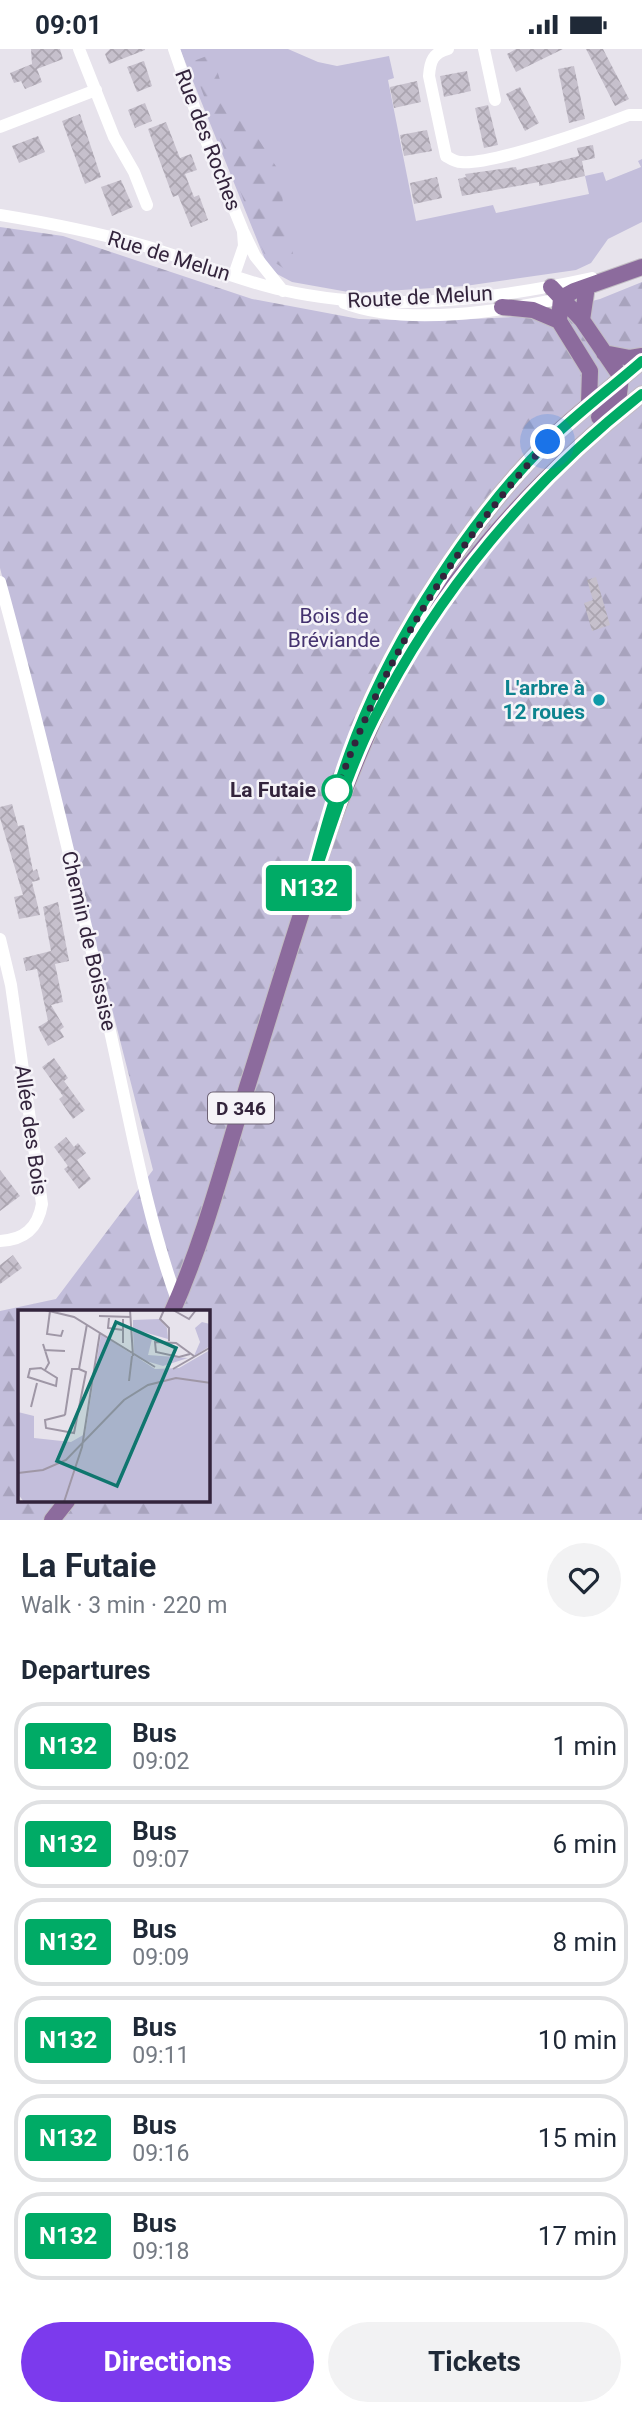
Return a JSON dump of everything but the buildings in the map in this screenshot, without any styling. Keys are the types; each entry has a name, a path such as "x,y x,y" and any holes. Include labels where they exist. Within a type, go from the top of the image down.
{"main road":[{"path":"557,290 574,291 642,267"},
{"path":"467,568 519,496 609,408 615,387 604,353 557,290"},
{"path":"557,290 559,321 590,371 615,387 642,393"},
{"path":"582,320 586,293"},
{"path":"502,307 533,310 559,321"},
{"path":"604,353 642,359"},
{"name":"D 346","path":"174,1306 198,1246 305,903 331,806 356,736 397,650 459,551 516,477 589,403 615,387 642,359"},
{"path":"589,403 590,371"},
{"name":"D 346","path":"305,903 373,721 427,624 467,568 536,491 642,393"},
{"path":"52,1520 65,1503"}],"street":[{"path":"79,49 114,137 134,171 147,205"},
{"name":"Rue des Roches","path":"174,49 203,133 243,231 256,256 283,291"},
{"path":"448,49 437,52 430,62 429,76 446,156 458,162 473,162 521,150 629,115 642,115"},
{"path":"484,49 495,100"},
{"path":"0,127 96,90"},
{"name":"Rue de Melun","path":"0,215 51,223 145,246 283,291 337,300"},
{"name":"Rue des Roches","path":"234,275 244,246 243,231"},
{"name":"Rue des Roches","path":"255,282 256,256"},
{"path":"557,290 601,277 642,260"},
{"path":"557,290 586,293 642,274"},
{"name":"Route de Melun","path":"337,300 387,302 461,299 557,290"},
{"name":"Route de Melun","path":"337,300 387,314 446,313 502,307 557,290"},
{"name":"Chemin de Boissise","path":"0,582 45,745 174,1306"},
{"name":"Allée des Bois","path":"0,939 11,985 42,1204 39,1220 27,1233 18,1239 0,1241"}],"green space":[{"path":"180,49 288,49 318,62 337,66 389,56 394,78 388,80 416,221 493,205 496,213 589,194 585,176 603,172 606,181 641,167 638,161 642,159 642,222 608,239 591,263 576,270 465,286 354,293 292,282 277,274 266,262"},
{"path":"212,54 220,80 281,174 284,222 294,257 289,272 265,256 191,62"},
{"name":"Bois de Bréviande","path":"0,227 63,236 252,299 359,319 431,321 533,316 600,299 642,282 642,1520 0,1520 0,1311 56,1299 153,1170 0,568"}],"bus line":[{"name":"N132","path":"642,361 589,403 516,477 459,551 397,650 356,736 331,806 305,903 373,721 427,624 467,568 536,491 618,412 642,394"}],"place":[{"name":"L'arbre à 12 roues","path":"599,700"},
{"name":"La Futaie","path":"337,790"}],"route":[{"path":"337,790 371,701 397,650 459,551 516,477 548,442"}]}
